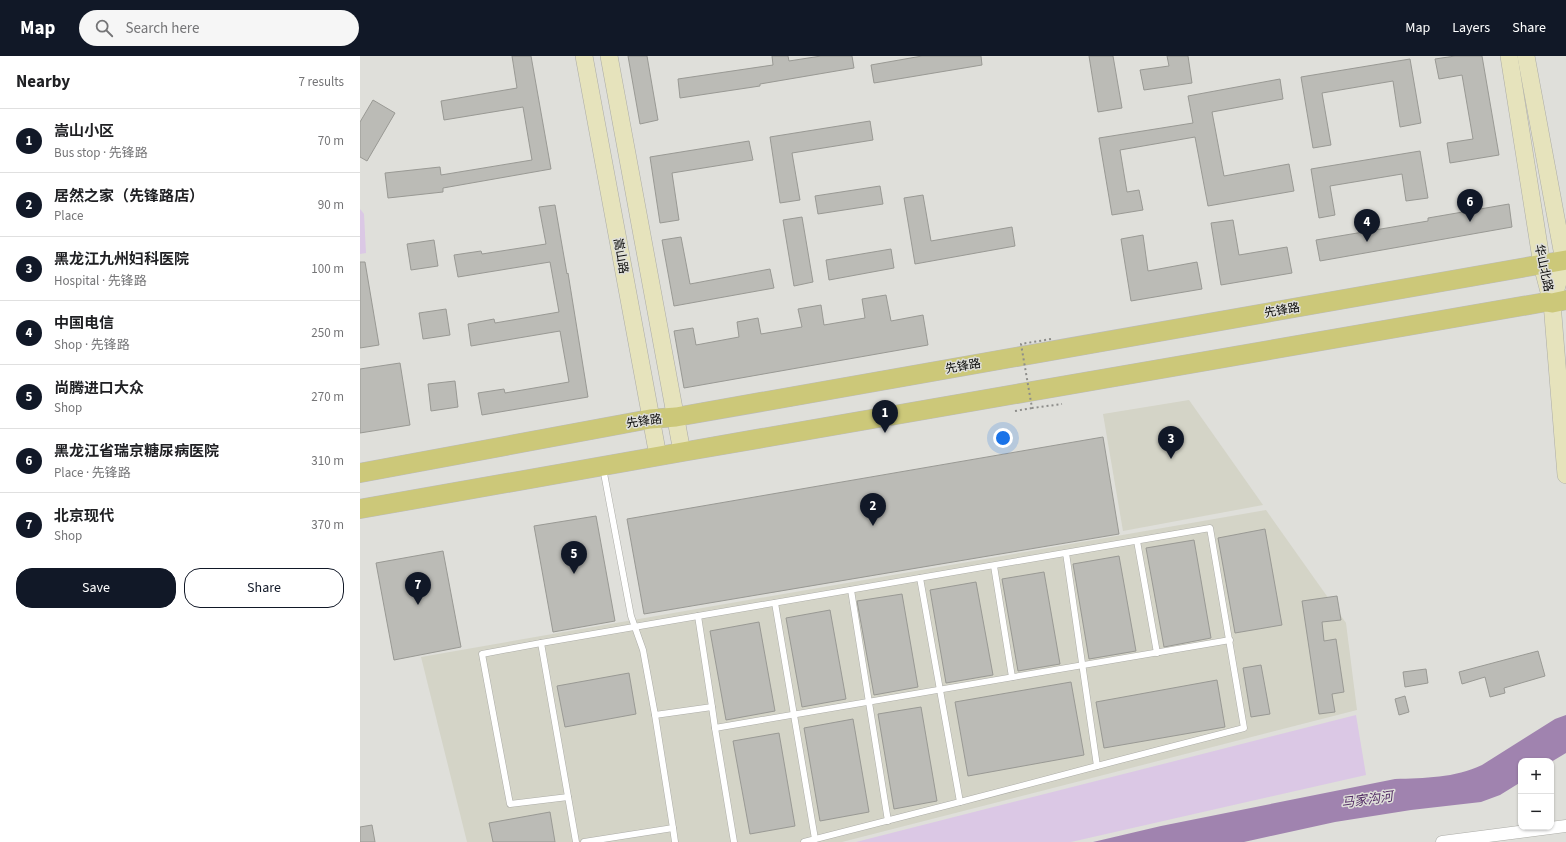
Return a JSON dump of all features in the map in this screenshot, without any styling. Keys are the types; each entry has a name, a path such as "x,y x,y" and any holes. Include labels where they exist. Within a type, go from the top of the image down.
{"main road":[{"name":"嵩山路","path":"584,56 658,456"},
{"name":"嵩山路","path":"609,56 682,452"},
{"name":"华山北路","path":"1509,56 1542,265 1559,302"},
{"name":"华山北路","path":"1526,56 1565,261 1559,302"},
{"name":"先锋路","path":"360,473 650,419 676,417 1565,261"},
{"path":"360,509 1538,304 1559,302 1566,475"}],"street":[{"path":"1442,842 1566,826"}],"lane":[{"path":"603,466 631,616 643,650 676,842"},
{"path":"568,796 510,804 482,654 1210,528 1244,728 804,842"},
{"path":"1138,541 1157,653"},
{"path":"1066,553 1097,766"},
{"path":"994,566 1012,678"},
{"path":"920,578 960,802"},
{"path":"851,590 888,820"},
{"path":"775,603 815,839"},
{"path":"698,616 734,842"},
{"path":"715,728 1230,640"},
{"path":"541,643 576,842"},
{"path":"655,715 712,707"},
{"path":"584,842 673,828"}],"path":[{"path":"1032,408 1021,344 1051,339"},
{"path":"1008,411 1062,404"}],"shaded area":[{"path":"360,209 364,214 366,253 360,254"},
{"path":"1189,400 1263,505 1123,531 1103,414"},
{"path":"1266,510 1346,623 1357,710 842,842 467,842 421,657"},
{"path":"1356,715 1366,775 1071,842 856,842"}],"water":[{"name":"马家沟河","path":"1566,715 1566,753 1554,760 1554,758 1518,758 1518,784 1500,795 1481,802 1411,810 1335,822 1244,842 1093,842 1161,826 1395,779 1461,773 1482,765 1555,719"}],"building":[{"path":"512,56 531,56 551,169 443,188 443,192 388,198 385,173 440,167 441,175 532,160 523,107 444,120 441,101 517,88"},
{"path":"628,56 647,56 658,120 640,124"},
{"path":"772,56 788,56 789,61 821,56 852,56 854,68 760,84 760,86 680,98 678,79 773,65"},
{"path":"922,56 981,56 982,65 874,83 871,65"},
{"path":"1089,56 1113,56 1122,108 1098,112"},
{"path":"1167,56 1188,56 1192,83 1144,90 1140,70 1169,66"},
{"path":"1455,56 1482,56 1499,155 1450,163 1447,143 1473,139 1462,75 1439,79 1435,59"},
{"path":"1410,59 1421,123 1400,127 1393,81 1322,93 1331,145 1313,148 1301,77"},
{"path":"1280,79 1283,99 1212,112 1224,176 1289,164 1294,191 1208,206 1195,137 1120,150 1127,192 1139,190 1143,210 1112,215 1099,138 1193,123 1188,96"},
{"path":"373,100 395,113 367,161 360,157 360,122"},
{"path":"870,121 873,140 792,153 800,200 780,203 770,137"},
{"path":"749,141 753,160 672,173 679,220 660,223 650,157"},
{"path":"1420,151 1428,198 1406,201 1402,174 1330,186 1335,215 1319,218 1311,169"},
{"path":"880,186 883,204 818,214 815,196"},
{"path":"923,195 931,241 1012,227 1015,246 915,264 904,198"},
{"path":"1509,204 1512,227 1320,261 1316,240 1428,221 1428,218"},
{"path":"555,205 567,274 568,273 588,397 482,415 478,393 504,389 505,393 569,382 560,331 471,346 468,324 494,319 495,323 559,312 550,262 458,277 454,255 481,251 482,254 546,244 539,207"},
{"path":"802,217 813,282 794,286 783,220"},
{"path":"1233,220 1239,255 1287,247 1292,273 1221,285 1211,223"},
{"path":"1143,235 1148,271 1197,262 1202,289 1131,301 1121,239"},
{"path":"681,237 690,284 770,269 774,288 674,306 662,240"},
{"path":"434,240 438,266 411,270 407,244"},
{"path":"891,249 894,268 829,280 826,260"},
{"path":"360,262 365,262 379,345 360,348"},
{"path":"886,295 891,321 923,315 928,345 684,388 674,331 693,328 696,345 739,337 737,322 758,318 761,334 802,327 798,309 821,305 824,325 865,318 862,299"},
{"path":"446,309 450,335 423,339 419,313"},
{"path":"400,363 410,425 360,433 360,369"},
{"path":"455,381 458,407 431,411 428,384"},
{"path":"1103,437 1119,534 644,614 627,519"},
{"path":"596,516 615,621 553,632 534,526"},
{"path":"1265,529 1282,625 1235,633 1218,538"},
{"path":"1194,540 1211,638 1164,647 1146,548"},
{"path":"443,551 461,647 394,660 376,563"},
{"path":"1119,556 1136,651 1089,659 1073,564"},
{"path":"1044,572 1060,664 1018,671 1002,579"},
{"path":"976,582 993,675 946,683 930,590"},
{"path":"902,594 918,687 874,695 857,601"},
{"path":"1337,596 1341,620 1322,622 1324,641 1336,639 1344,692 1332,694 1335,712 1319,714 1302,601"},
{"path":"830,610 846,699 802,707 786,618"},
{"path":"759,622 775,711 726,720 710,631"},
{"path":"1538,651 1545,676 1504,688 1505,693 1490,697 1485,677 1462,684 1459,672"},
{"path":"1261,665 1270,714 1251,717 1243,668"},
{"path":"1426,669 1428,683 1405,687 1403,672"},
{"path":"629,673 636,714 565,727 557,686"},
{"path":"1217,680 1225,727 1104,748 1096,702"},
{"path":"1071,682 1084,755 968,776 955,702"},
{"path":"1405,696 1409,712 1399,715 1395,699"},
{"path":"921,707 937,801 894,809 878,714"},
{"path":"853,719 869,812 820,821 804,728"},
{"path":"779,733 795,826 750,834 733,741"},
{"path":"550,812 555,842 493,842 489,823"},
{"path":"372,825 375,842 360,842 360,827"}],"place":[{"name":"黑龙江省瑞京糖尿病医院","path":"1470,222"},
{"name":"中国电信","path":"1367,242"},
{"name":"嵩山小区","path":"885,433"},
{"name":"黑龙江九州妇科医院","path":"1171,459"},
{"name":"居然之家（先锋路店）","path":"873,526"},
{"name":"尚腾进口大众","path":"574,574"},
{"name":"北京现代","path":"418,605"}]}
